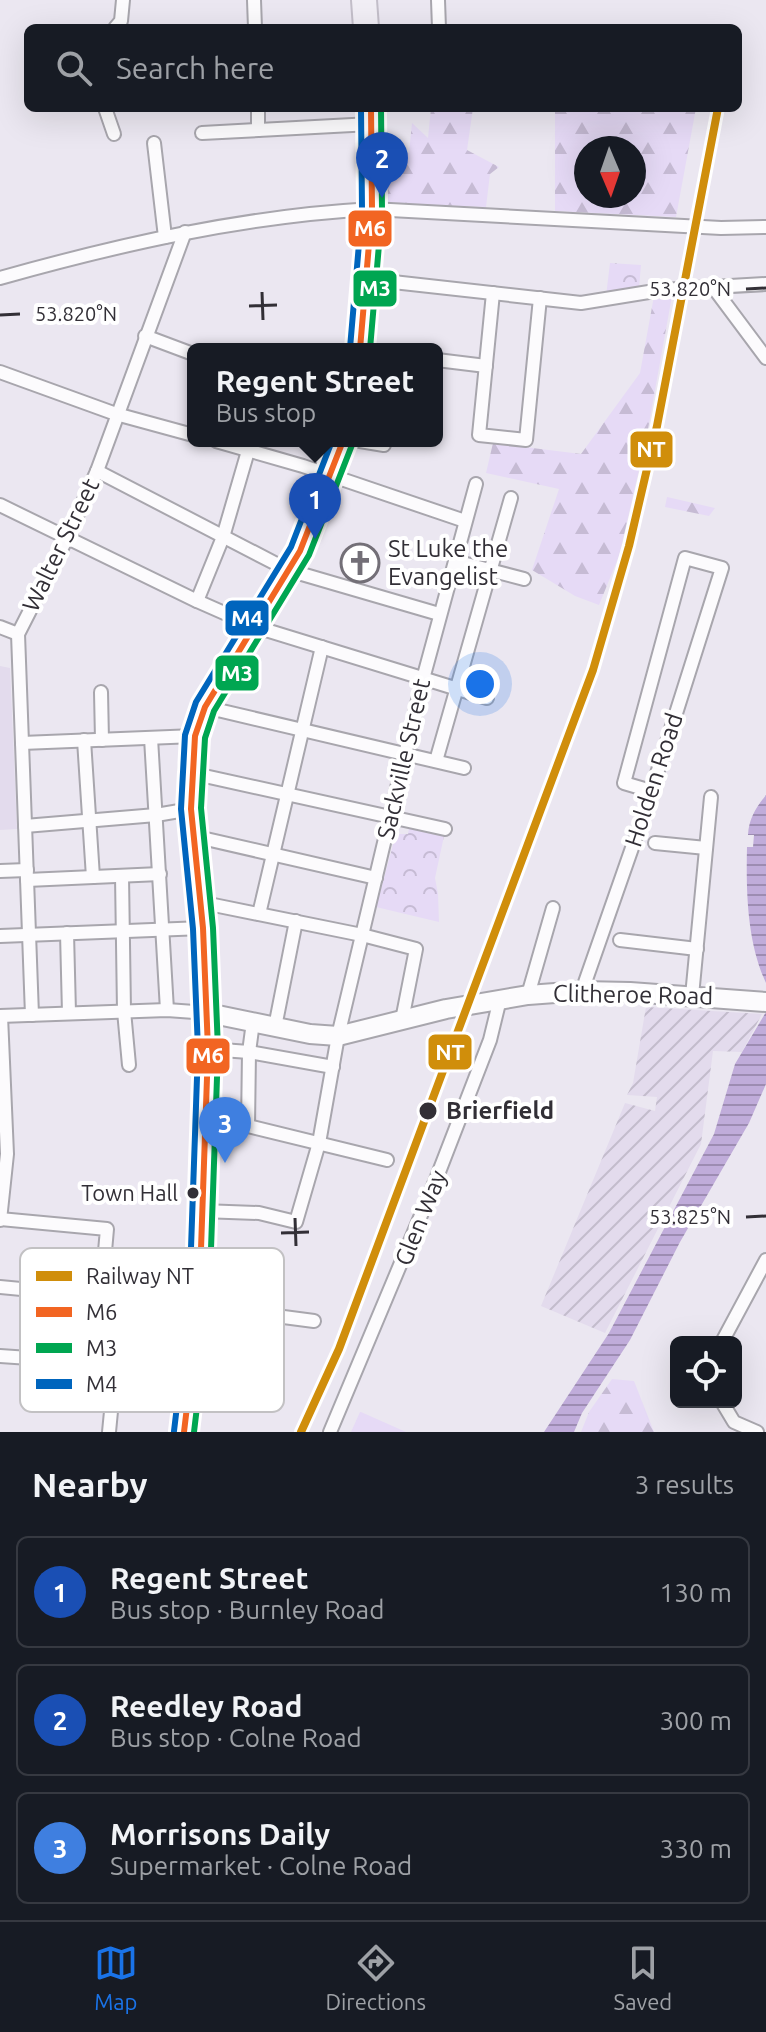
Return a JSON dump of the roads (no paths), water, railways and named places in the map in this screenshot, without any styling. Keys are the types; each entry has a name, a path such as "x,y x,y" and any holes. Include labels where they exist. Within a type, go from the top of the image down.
{"highway":[{"path":"364,0 366,24"},
{"path":"361,343 372,209 371,116"},
{"path":"201,1248 208,1013 191,809 195,736 205,707 300,551 341,447"},
{"path":"184,1432 187,1412"}],"main road":[{"name":"Clitheroe Road","path":"338,1036 528,995 582,991 764,1001"},
{"path":"208,1013 338,1036"}],"street":[{"path":"118,24 123,0"},
{"path":"254,0 255,24"},
{"path":"438,0 439,24"},
{"path":"106,112 114,134"},
{"path":"258,112 258,130"},
{"path":"202,133 258,130 371,116"},
{"path":"154,143 165,237"},
{"path":"0,278 185,232 328,211 372,209 721,228 766,227"},
{"name":"Walter Street","path":"32,1015 18,634 97,471 185,232"},
{"path":"366,279 595,302 661,290 766,284"},
{"path":"711,287 766,358"},
{"path":"493,293 479,435 526,440 540,298"},
{"path":"145,336 187,352"},
{"path":"443,361 486,366"},
{"path":"0,372 116,414 187,433"},
{"path":"235,447 465,521"},
{"path":"197,601 223,537 248,451"},
{"path":"97,471 288,570 439,614"},
{"name":"Sackville Street","path":"202,1211 259,1213 296,1222 319,1143 338,1036 423,679 476,484"},
{"path":"436,761 511,498"},
{"path":"0,505 256,627 487,698"},
{"name":"Holden Road","path":"582,991 651,791 722,568 685,558 624,783 651,791"},
{"path":"455,561 524,579"},
{"path":"0,627 18,634"},
{"path":"259,914 322,647"},
{"path":"101,692 102,740"},
{"path":"205,707 464,768"},
{"path":"22,743 195,736"},
{"path":"151,738 167,1010"},
{"path":"84,740 93,877"},
{"path":"191,773 445,829"},
{"path":"692,996 711,797"},
{"path":"25,826 156,815 191,809"},
{"path":"193,836 376,878"},
{"path":"655,843 706,848"},
{"path":"0,871 93,877 160,874"},
{"path":"122,876 124,1011 129,1065"},
{"path":"199,902 416,949 402,1020"},
{"path":"528,995 553,908"},
{"path":"275,1027 296,921"},
{"path":"0,936 203,928"},
{"path":"67,933 69,1013"},
{"path":"620,940 697,949"},
{"name":"Glen Way","path":"330,1432 437,1177 490,1040 500,999"},
{"path":"105,1248 107,1229 0,1219 7,1154 0,1016 167,1010 208,1013"},
{"path":"248,1126 249,1052 253,1022"},
{"path":"208,1049 249,1052 333,1067"},
{"path":"204,1119 248,1126 387,1160"},
{"path":"725,1336 766,1260"},
{"path":"0,1287 20,1289"},
{"path":"284,1317 314,1321"},
{"path":"0,1356 20,1357"},
{"path":"726,1408 734,1422 757,1432"},
{"path":"109,1432 111,1412"}],"rail line":[{"name":"NT","path":"301,1432 339,1349 593,670 629,546 657,426 717,112"}],"place":[{"name":"Reedley Road","path":"382,198"},
{"name":"Regent Street","path":"315,539"},
{"name":"St Luke the Evangelist","path":"360,563"},
{"name":"Brierfield","path":"428,1111"},
{"name":"Morrisons Daily","path":"225,1163"},
{"name":"Town Hall","path":"193,1193"}]}
